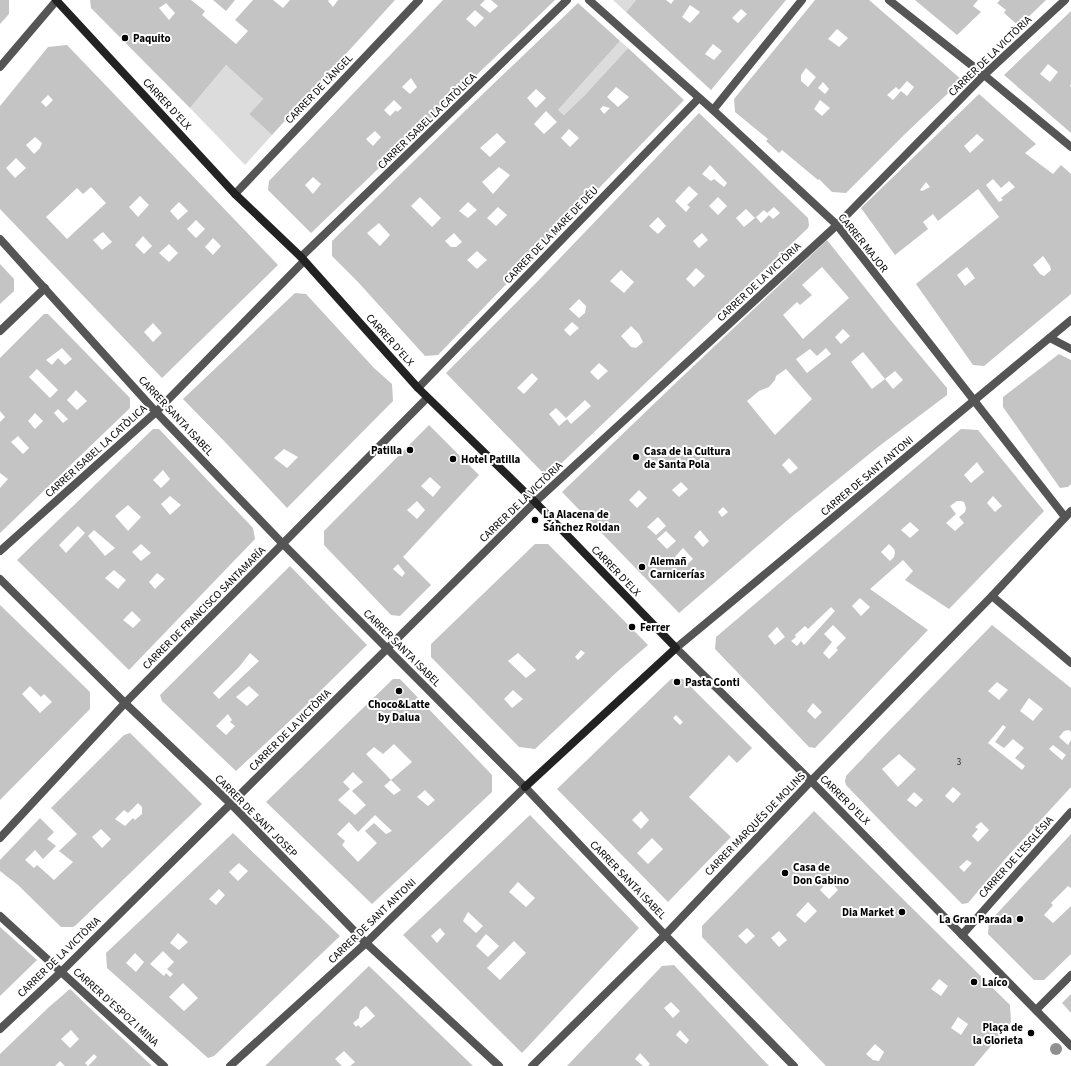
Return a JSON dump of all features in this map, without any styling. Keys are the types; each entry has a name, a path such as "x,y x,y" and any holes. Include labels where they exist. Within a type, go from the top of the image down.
{"street":[{"name":"CARRER D'ELX","path":"56,0 235,194 302,259 427,398 535,502 676,648 811,781 1036,1010"},
{"path":"0,67 56,0"},
{"name":"CARRER DE L'ÀNGEL","path":"235,194 420,0"},
{"name":"CARRER ISABEL LA CATÒLICA","path":"0,550 156,412 302,259 567,0"},
{"name":"CARRER MAJOR","path":"589,0 713,110 837,225 975,400 1068,514"},
{"path":"713,110 802,0"},
{"path":"889,0 984,75 1071,147"},
{"name":"CARRER DE LA VICTÒRIA","path":"0,1029 61,972 535,502 837,225 984,75 1065,0"},
{"name":"CARRER DE LA MARE DE DÉU","path":"418,388 699,98"},
{"name":"CARRER SANTA ISABEL","path":"0,239 156,412 283,544 525,787 665,935 794,1066"},
{"path":"0,331 45,288"},
{"name":"CARRER DE SANT ANTONI","path":"676,648 1071,320"},
{"path":"1050,338 1071,349"},
{"name":"CARRER DE FRANCISCO SANTAMARÍA","path":"0,838 125,703 427,398"},
{"name":"CARRER MARQUÉS DE MOLINS","path":"532,1066 665,935 811,781 992,596 1068,514"},
{"name":"CARRER DE SANT JOSEP","path":"0,579 125,703 230,804 366,944 499,1066"},
{"path":"992,596 1071,663"},
{"path":"525,787 676,648"},
{"name":"CARRER DE SANT ANTONI","path":"230,1066 366,944 525,787"},
{"name":"CARRER DE L'ESGLÉSIA","path":"962,935 1071,812"},
{"name":"CARRER D'ESPOZ I MINA","path":"0,916 164,1066"},
{"path":"1071,975 1036,1010 1071,1046"}],"shaded area":[{"path":"613,0 636,0 626,12"},
{"path":"620,41 628,48 585,95 564,115 558,110"},
{"path":"226,65 263,99 249,114 272,135 245,165 190,108"}],"building":[{"path":"0,0 9,0 9,14 0,24"},
{"path":"90,0 191,0 205,11 202,15 236,44 248,31 235,20 253,0 273,0 283,8 290,0 329,0 328,1 333,7 338,0 395,0 272,135 249,114 263,99 226,65 190,108 91,8","holes":["166,3 175,13 169,20 159,8"]},
{"path":"213,0 235,0 226,11"},
{"path":"443,0 485,0 480,5 490,13 498,6 491,0 555,0 311,233 268,190 269,181","holes":["475,10 484,18 475,27 466,19","411,78 417,87 410,94 402,87","394,100 402,108 397,112 396,110 390,116 384,110","375,131 381,137 373,146 366,139","313,177 321,184 313,194 305,185"]},
{"path":"636,0 666,0 671,4 674,0 786,0 711,90 626,12","holes":["690,5 700,12 690,23 682,17","741,9 747,14 738,23 732,18","713,44 722,51 714,60 705,54"]},
{"path":"815,0 869,0 962,80 846,193 832,192 819,179 818,180 782,150 779,153 766,141 768,139 735,112 734,99","holes":["837,29 848,38 839,47 828,39","806,68 816,77 808,87 801,81 801,75","907,81 914,87 907,96 901,91 893,100 887,95 896,87 899,90","823,82 829,89 825,94 818,88","820,100 830,108 822,116 814,109"]},
{"path":"915,0 978,0 973,6 981,12 957,35"},
{"path":"1000,0 1046,0 1019,26 1004,13 1006,10 997,3"},
{"path":"578,3 620,41 558,110 564,115 585,95 628,48 684,100 438,355 425,356 358,282 332,256 332,241","holes":["616,87 629,97 618,107 607,97","536,89 546,98 536,108 527,98","603,106 610,108 604,114 600,109","546,111 557,122 544,134 534,124","569,129 579,138 570,147 561,138","497,133 506,142 490,157 480,148","499,167 510,175 493,194 482,182","420,197 441,218 432,227 411,206","468,202 477,210 468,218 459,211","498,207 507,215 496,226 487,218","379,223 390,235 380,246 367,233","454,233 462,242 456,247 451,247 445,241","477,251 487,260 477,269 467,260"]},
{"path":"1071,11 1071,133 1004,75","holes":["1048,64 1058,72 1050,82 1040,74"]},
{"path":"67,45 278,265 162,378 0,209 0,106 48,47","holes":["48,95 53,100 46,107 41,102","35,137 42,143 40,148 34,154 26,145","16,158 26,168 15,178 6,168","91,187 106,203 67,239 46,217 77,188 83,194","140,196 149,205 138,217 129,207","179,202 188,211 178,220 170,211","196,220 205,229 196,238 187,229","103,232 112,242 102,250 93,240","143,236 152,246 144,254 135,245","213,238 221,246 213,255 205,247","169,244 178,253 169,262 159,253","153,323 162,333 153,342 144,332"]},
{"path":"979,94 1036,144 1025,153 1053,174 1061,165 1071,174 1071,294 984,366 973,365 916,284 999,217 978,189 938,221 933,214 923,222 928,229 895,255 861,208","holes":["977,134 984,140 970,153 964,146","993,179 1001,188 1009,181 1015,187 1001,198 1003,200 999,202 986,185","926,182 930,187 922,191 920,190","1043,256 1051,270 1044,276 1040,274 1033,265","967,267 975,278 965,286 957,275"]},
{"path":"699,113 808,218 808,228 547,477 446,373 539,280","holes":["710,165 727,183 724,187 714,179 711,181 702,174","689,186 698,194 687,205 690,207 686,212 675,201","718,197 727,206 718,215 709,206","774,207 780,213 773,219 769,215 761,223 756,217 764,210 767,213","746,209 755,218 744,227 736,218","658,217 666,226 658,234 649,226","702,233 708,240 699,248 693,241","696,268 705,276 694,287 686,279","621,270 634,282 624,293 610,281","579,299 586,306 585,313 579,318 569,309","572,322 579,328 570,336 564,330","631,326 639,334 643,342 636,348 631,347 621,336","599,363 608,371 598,380 590,372","532,373 538,379 524,394 517,388","585,400 591,406 571,424 567,419 559,426 549,414 556,408 566,418"]},
{"path":"827,240 947,388 947,395 878,447 790,518 679,613 562,492","holes":["822,267 849,298 803,339 783,315 797,302 800,305 812,295 802,285","843,329 850,336 841,344 835,337","826,348 831,354 807,373 796,359 810,349 817,356","863,352 885,379 872,389 851,362","786,369 812,399 775,435 747,401 759,391 769,387 775,380 776,376","895,371 903,380 893,389 885,379","789,458 798,468 790,474 782,465","681,482 688,489 679,497 672,490","639,490 647,498 637,508 629,500","723,507 728,512 722,517 718,512","658,517 666,526 656,535 647,527","700,530 709,541 703,547 694,537","666,531 676,541 667,549 657,539","683,548 693,559 684,567 675,557"]},
{"path":"0,264 14,279 14,291 0,304"},
{"path":"295,293 306,294 374,368 392,384 393,401 287,508 183,399","holes":["284,449 298,457 287,468 274,458"]},
{"path":"44,314 48,314 130,398 130,408 0,533 0,488 8,479 0,473 0,422 5,417 0,411 0,358","holes":["62,348 72,359 65,365 58,358 52,365 46,360","37,369 58,390 50,398 29,377","76,390 87,401 77,410 67,400","58,409 68,419 63,423 54,413","35,413 43,421 35,429 28,421","18,436 29,448 23,454 11,442"]},
{"path":"1059,354 1071,360 1071,484 1068,487 1060,488 1003,407 1003,397"},
{"path":"429,425 479,475 403,557 431,585 400,616 391,615 324,545 324,531","holes":["430,477 441,487 433,497 421,486","417,501 425,510 417,519 407,510","398,564 405,573 402,577 393,569"]},
{"path":"153,429 159,429 253,528 255,539 129,670 17,560","holes":["163,470 170,479 161,488 153,480","170,496 181,505 170,515 161,504","128,505 141,517 128,531 115,516","78,526 85,533 66,553 59,545","94,530 115,548 105,556 88,536","141,544 151,553 141,561 132,552","114,570 126,580 118,589 105,578","157,573 165,579 155,589 149,582","132,611 141,620 133,628 123,620"]},
{"path":"961,429 978,430 1044,511 949,609 905,580 913,571 903,560 870,589 928,630 815,748 809,747 715,649 716,637","holes":["977,462 984,472 971,483 964,475","993,496 1002,506 995,512 987,503","957,501 964,502 966,508 965,512 959,517 964,523 955,531 946,523 956,514 950,506","910,522 919,530 910,538 901,530","889,544 894,549 894,557 890,561 881,552","860,598 870,607 861,616 852,606","831,607 835,611 804,645 801,641 797,646 791,641 805,626 808,629","833,625 846,638 836,648 838,650 829,659 823,653 832,642 824,634","777,627 785,637 775,645 768,636","813,703 822,712 815,719 807,711"]},
{"path":"535,544 548,544 648,645 535,749 519,747 431,657 431,644","holes":["581,650 585,653 578,660 575,657","518,653 536,670 526,678 508,661","513,690 523,699 512,708 504,699"]},
{"path":"290,566 367,645 295,716 236,771 162,701 160,695","holes":["250,653 259,661 219,699 213,693 239,667","249,686 259,695 247,706 236,697","228,714 232,720 230,722 235,726 226,735 216,726"]},
{"path":"0,605 90,692 90,709 0,800","holes":["30,686 41,697 44,694 52,702 40,713 22,694"]},
{"path":"992,625 1071,688 1071,732 1069,730 1064,731 1059,737 1068,745 1071,740 1071,787 1006,858 968,903 962,904 846,785 846,776","holes":["997,682 1008,690 999,700 988,691","1029,698 1043,709 1033,721 1020,711","1003,725 1006,727 995,742 1004,748 1013,739 1024,748 1015,758 1025,766 1022,770 988,743","1053,745 1066,755 1062,760 1049,749","899,754 916,769 898,787 882,769","953,787 961,794 953,803 945,796","914,792 923,800 916,807 907,800","981,822 989,830 978,842 972,836 978,829 975,827","967,860 972,863 964,872 959,867"]},
{"path":"393,679 400,679 492,775 492,792 372,904 266,802","holes":["383,712 389,718 383,724 377,718","394,744 412,762 391,780 366,754 374,747 383,754","353,772 363,782 352,791 366,805 355,815 338,800 350,789 343,782","391,780 401,790 394,795 384,786","425,790 435,800 428,806 417,797","375,815 392,831 386,834 374,823 365,831 377,843 358,862 342,845 345,841 337,834 349,822 358,832"]},
{"path":"671,679 683,679 752,748 737,763 729,755 689,797 731,837 668,902 557,789","holes":["676,715 683,722 680,725 673,718","641,811 649,820 641,829 632,820","652,838 663,849 648,864 637,853"]},
{"path":"130,733 202,804 76,925 73,927 61,927 18,885 0,871 0,860 40,818 54,832 47,839 56,846 43,859 35,850 25,860 34,868 37,865 54,880 73,862 59,851 77,834 51,808 124,735","holes":["138,803 142,807 142,814 135,820 133,818 125,826 115,819 124,810 128,813","101,829 111,839 102,848 92,837"]},
{"path":"814,811 1010,1005 1011,1022 974,1066 826,1066 702,937 702,926","holes":["829,880 838,890 829,899 820,890","808,902 817,911 805,923 796,915","747,928 755,936 746,944 738,936","779,931 787,940 779,947 771,938","939,979 948,986 941,996 931,989","958,1017 968,1024 961,1035 951,1028","875,1044 884,1052 879,1061 873,1060 866,1054"]},
{"path":"530,815 639,928 522,1053 403,935","holes":["518,882 535,898 526,907 509,892","468,912 483,926 476,933 463,921","440,928 445,934 437,943 431,936","486,934 499,946 488,957 476,946","514,941 526,953 500,980 487,968"]},
{"path":"233,833 340,936 214,1056 208,1058 107,968 106,953","holes":["239,863 248,871 238,881 229,872","219,889 225,895 216,905 209,899","178,933 188,942 179,950 170,943","163,951 174,962 167,969 173,974 170,977 166,973 164,976 150,964","135,953 144,962 136,972 126,963","183,983 198,998 184,1011 169,997"]},
{"name":"La Gran Parada","path":"1071,834 1071,888 1068,886 1051,903 1053,905 1044,915 1053,923 1071,906 1071,954 1044,980 1034,980 988,934 989,922"},
{"path":"0,927 37,960 0,996"},
{"path":"674,965 769,1066 648,1066 650,1064 640,1053 635,1059 643,1066 567,1066 662,966","holes":["671,1002 680,1011 673,1018 664,1008","680,1030 689,1040 686,1044 676,1035"]},
{"path":"369,966 473,1066 350,1066 355,1062 344,1051 335,1059 342,1066 265,1066","holes":["366,1006 375,1016 361,1028 358,1025 356,1027 353,1023 359,1018 360,1011"]},
{"path":"70,989 152,1066 88,1066 65,1066 60,1061 55,1066 0,1066 0,1054","holes":["71,1030 79,1039 70,1048 61,1039","94,1054 97,1057 88,1066 85,1063"]},
{"path":"1071,994 1071,1013 1062,1003"}],"place":[{"name":"Paquito","path":"125,38"},
{"name":"Patilla","path":"410,450"},
{"name":"Casa de la Cultura de Santa Pola","path":"636,457"},
{"name":"Hotel Patilla","path":"453,459"},
{"name":"La Alacena de Sánchez Roldan","path":"535,520"},
{"name":"Alemañ Carnicerías","path":"642,567"},
{"name":"Ferrer","path":"632,627"},
{"name":"Pasta Conti","path":"677,682"},
{"name":"Choco&Latte by Dalua","path":"399,691"},
{"name":"Casa de Don Gabino","path":"785,873"},
{"name":"Dia Market","path":"902,912"},
{"name":"La Gran Parada","path":"1020,919"},
{"name":"Laíco","path":"974,982"},
{"name":"Plaça de la Glorieta","path":"1031,1033"}]}
